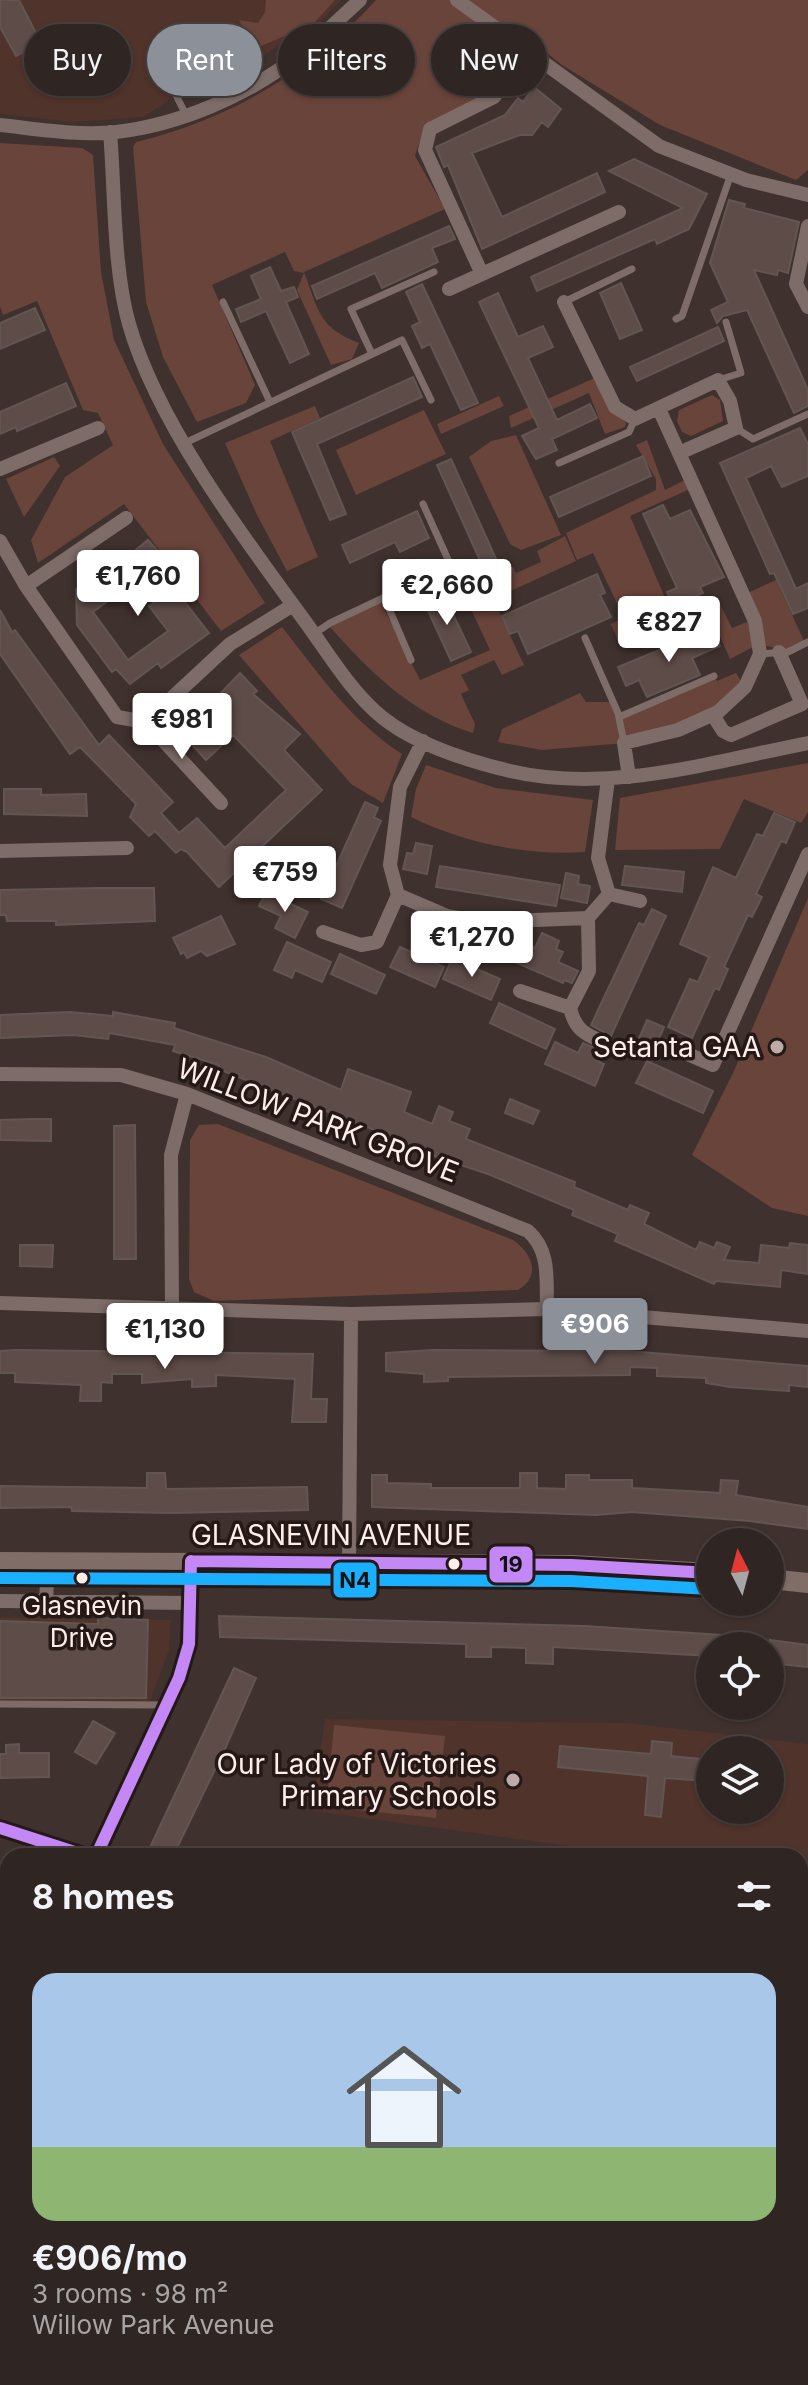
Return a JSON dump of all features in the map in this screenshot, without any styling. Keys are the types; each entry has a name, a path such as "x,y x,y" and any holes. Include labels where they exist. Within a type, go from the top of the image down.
{"main road":[{"name":"GLASNEVIN AVENUE","path":"0,1562 572,1565 696,1572"},
{"path":"784,1580 808,1583"}],"street":[{"path":"0,125 70,133 110,132 230,99 295,58 360,0"},
{"path":"457,0 491,24"},
{"path":"547,65 659,146 731,174 808,195"},
{"path":"482,274 425,150 430,129 495,96"},
{"path":"110,132 129,326 185,443 293,605 371,708 423,741 512,771 561,778 629,777 808,743"},
{"path":"449,289 601,212 619,212"},
{"path":"808,226 796,284 808,307"},
{"path":"564,302 615,407 635,419 718,380 730,401 736,428 679,453"},
{"path":"629,777 624,743 678,730 713,715 745,687 760,654 755,621 659,409"},
{"path":"0,469 98,428"},
{"path":"26,586 126,518"},
{"path":"0,541 26,586 117,717 146,722 221,803"},
{"path":"146,722 230,644 293,605"},
{"path":"713,715 723,731 731,735 802,704 779,652"},
{"path":"323,932 361,945 377,942 398,895 390,865 400,787 423,741"},
{"path":"608,779 598,858 599,871 609,894"},
{"path":"0,851 127,848"},
{"path":"667,1045 713,1065 808,854"},
{"path":"609,894 640,901"},
{"path":"603,1042 582,1033 573,1022 570,1008 589,971 588,918 609,894"},
{"path":"398,895 447,916 481,922 588,918"},
{"path":"520,991 570,1008"},
{"name":"WILLOW PARK GROVE","path":"0,1074 121,1075 187,1094 528,1231 537,1239 545,1258 547,1309"},
{"path":"172,1306 171,1155 187,1094"},
{"path":"0,1303 351,1314 547,1309 808,1331"},
{"path":"349,1562 351,1314"},
{"path":"100,1848 168,1705 189,1644 191,1561"},
{"path":"46,1601 48,1563"},
{"path":"0,1601 190,1603"},
{"path":"0,1828 62,1848"}],"lane":[{"path":"176,96 185,113"},
{"path":"676,319 682,316 731,174"},
{"path":"564,302 632,269"},
{"path":"372,354 351,309 434,272"},
{"path":"223,302 269,400"},
{"path":"718,380 741,373 726,322"},
{"path":"185,443 269,400 402,340 431,400"},
{"path":"736,428 753,439 808,414"},
{"path":"559,463 629,432 635,419"},
{"path":"314,634 451,566 423,504"},
{"path":"384,597 411,660"},
{"path":"585,638 619,717 624,743"},
{"path":"760,654 779,652 808,642"},
{"path":"619,717 714,676"},
{"path":"0,1704 168,1705"}],"shaded area":[{"path":"0,0 341,0 318,24 278,24 278,45 262,57 262,24 147,24 147,96 175,96 144,117 74,122 0,114"},
{"path":"266,0 335,0 313,24 278,24 278,39 262,46 262,24 241,24 239,20 258,23 265,12"},
{"path":"376,0 808,0 808,170 796,180 660,125 547,53 547,24 431,24 431,96 482,96 425,124 415,156 445,209 304,272 317,307 328,324 359,343 352,359 331,365 297,290 304,273 294,271 285,252 212,285 255,385 246,403 197,422 163,357 146,302 133,147 136,142 204,120 254,96 262,96 262,92 278,82 278,96 415,96 415,24 353,24"},
{"path":"0,143 82,148 93,155 101,272 114,340 163,444 265,603 221,631 124,504 38,563 31,540 65,477 113,445 98,413 83,410 37,301 3,315 0,306"},
{"path":"597,377 610,406 626,423 625,427 605,434 589,393 511,428 509,416"},
{"path":"712,395 720,400 723,421 691,436 682,432 677,421 679,410"},
{"path":"499,396 504,406 441,434 437,424"},
{"path":"315,406 320,418 270,441 318,557 287,571 257,515 225,443"},
{"path":"424,410 446,454 356,495 336,450"},
{"path":"516,435 561,535 521,550 510,544 469,457 491,441"},
{"path":"647,440 665,490 685,480 690,489 630,516 674,619 619,643 611,624 624,618 593,553 577,560 566,533 656,490 656,479 636,445"},
{"path":"54,457 60,466 24,517 6,479"},
{"path":"565,536 576,561 493,599 524,665 502,675 494,660 461,675 469,690 461,694 475,724 473,733 431,715 394,690 330,627 346,615 379,599 420,680 490,650 462,590 513,567 516,573 541,562 537,551"},
{"path":"776,580 805,643 788,651 759,644 730,659 707,607 719,602 732,628 754,619 743,595"},
{"path":"282,627 351,712 402,754 383,803 351,784 239,655"},
{"path":"736,673 745,687 718,712 625,743 542,750 498,742 502,729 580,693 586,702 613,702 619,717 714,677 717,681"},
{"path":"808,763 808,812 801,823 744,799 720,849 615,850 620,798"},
{"path":"426,765 496,788 593,800 585,852 540,852 496,846 452,834 411,817 416,789"},
{"name":"Setanta GAA","path":"808,898 808,1216 772,1208 692,1155 734,1071"},
{"path":"218,1124 513,1240 529,1258 532,1265 530,1278 518,1290 214,1301 194,1292 189,1279 190,1140 199,1125"},
{"path":"0,1617 171,1620 169,1650 147,1709 0,1707"},
{"name":"Our Lady of Victories Primary Schools","path":"325,1719 628,1723 739,1736 696,1736 696,1824 784,1824 784,1741 808,1744 808,1848 584,1848 312,1811"},
{"path":"334,1725 445,1736 436,1818 326,1807"}],"building":[{"path":"0,0 19,0 31,24 24,24 24,52 16,56 0,27"},
{"path":"527,96 545,96 561,109 548,127 542,122 532,135 520,135 472,153 502,217 597,173 605,192 482,249 448,165 444,167 436,147 505,115 518,98 523,102"},
{"path":"634,159 707,194 689,229 657,244 655,239 537,291 531,277 683,208 609,171"},
{"path":"729,200 745,204 744,208 799,222 788,273 778,270 777,275 754,270 808,390 808,406 794,413 747,310 723,316 717,323 711,310 728,302 710,263"},
{"path":"449,226 455,239 432,248 438,262 382,288 375,273 317,299 312,286"},
{"path":"270,267 281,291 294,287 298,297 286,302 309,354 290,363 266,311 241,322 236,309 261,299 251,276"},
{"path":"621,283 642,330 620,339 600,293"},
{"path":"422,284 478,403 461,410 430,344 422,348 412,326 420,322 406,292"},
{"path":"498,293 518,337 543,326 553,347 528,358 557,420 590,404 597,418 552,439 557,450 536,459 522,436 539,428 479,302"},
{"path":"35,308 45,330 0,349 0,323"},
{"path":"718,327 724,341 637,381 630,367"},
{"path":"413,377 422,397 317,444 346,514 330,520 292,432"},
{"path":"66,383 76,406 17,431 16,427 0,434 0,412"},
{"path":"800,428 808,444 808,476 782,487 771,466 746,478 796,589 808,583 808,608 793,614 774,573 770,574 720,463"},
{"path":"643,456 651,476 559,517 550,497"},
{"path":"451,459 501,570 487,576 437,465"},
{"path":"663,505 670,519 690,510 724,577 700,587 703,593 673,605 667,592 677,588 643,514"},
{"path":"417,511 429,538 400,552 395,542 350,563 342,545"},
{"path":"148,540 165,559 93,612 128,660 168,631 149,606 174,588 209,633 161,668 158,663 130,684 116,669 112,672 77,625 76,590 80,595"},
{"path":"597,574 605,593 600,595 611,617 528,654 518,631 510,634 502,616"},
{"path":"443,593 471,652 451,661 424,602"},
{"path":"0,610 12,632 15,630 99,745 109,735 173,802 161,813 179,833 197,818 225,848 286,790 233,735 206,760 186,738 195,729 191,724 240,673 257,691 253,694 300,734 284,750 322,790 219,887 187,852 181,849 176,853 155,831 149,836 130,817 136,804 80,747 70,754 0,654"},
{"path":"712,628 720,646 692,658 700,675 647,697 639,680 626,686 618,667"},
{"path":"4,789 41,789 41,795 86,794 87,816 4,814"},
{"path":"365,802 378,808 374,817 381,821 342,908 321,899"},
{"path":"774,813 795,822 786,843 781,841 756,894 762,897 752,917 748,915 724,967 728,969 719,990 715,988 692,1038 668,1027 690,979 698,982 709,957 680,944 713,867 736,878 757,834 763,836"},
{"path":"416,843 432,846 427,874 403,869 407,853 413,854"},
{"path":"440,866 560,885 556,906 436,887"},
{"path":"625,866 684,872 682,892 622,885"},
{"path":"566,873 579,876 578,884 590,886 587,903 561,898"},
{"path":"154,888 155,921 56,925 56,921 7,921 6,915 0,915 0,890"},
{"path":"266,892 308,912 295,938 275,928 281,916 259,906"},
{"path":"652,909 666,916 611,1036 591,1025 639,923 644,925"},
{"path":"221,916 235,944 207,956 201,951 187,958 184,952 181,954 173,938"},
{"path":"542,933 559,941 556,949 563,952 558,962 578,971 572,983 564,980 563,983 517,963 526,944 535,948"},
{"path":"287,942 331,962 322,982 295,970 292,978 274,970"},
{"path":"400,947 444,967 435,987 390,967"},
{"path":"340,954 385,975 376,994 331,974"},
{"path":"452,958 500,979 491,1000 443,979"},
{"path":"499,1003 555,1029 546,1049 490,1023"},
{"path":"70,1012 113,1016 113,1012 175,1023 174,1028 266,1057 341,1090 348,1069 411,1092 404,1112 432,1124 439,1106 453,1112 449,1121 470,1129 466,1139 575,1182 574,1187 628,1210 630,1205 649,1213 644,1224 696,1250 700,1242 714,1248 717,1242 730,1247 724,1260 759,1263 761,1245 789,1248 790,1243 808,1245 808,1274 781,1270 780,1287 716,1281 714,1284 615,1241 618,1234 572,1215 574,1210 488,1174 398,1144 400,1140 218,1069 219,1065 173,1051 175,1045 109,1033 108,1039 73,1035 0,1038 0,1015"},
{"path":"647,1020 664,1027 654,1051 637,1043"},
{"path":"555,1042 578,1053 583,1043 604,1052 599,1062 604,1064 595,1086 545,1064"},
{"path":"647,1061 713,1091 703,1113 636,1083"},
{"path":"510,1099 539,1111 533,1124 505,1113"},
{"path":"51,1119 51,1141 0,1140 0,1120"},
{"path":"135,1125 136,1259 114,1259 114,1126"},
{"path":"20,1245 53,1245 52,1267 20,1266"},
{"path":"433,1350 629,1351 808,1366 808,1387 789,1385 789,1391 730,1387 706,1383 706,1378 657,1376 657,1368 630,1367 630,1375 448,1377 448,1381 424,1382 424,1374 386,1371 386,1353"},
{"path":"0,1351 313,1354 311,1399 327,1399 326,1422 292,1422 295,1379 216,1375 216,1386 192,1387 192,1379 142,1383 142,1374 112,1374 112,1383 101,1382 101,1401 80,1401 81,1385 15,1382 15,1373 0,1373"},
{"path":"147,1473 165,1473 166,1489 307,1487 308,1510 171,1513 72,1511 71,1507 0,1508 0,1486 147,1488"},
{"path":"520,1473 537,1473 537,1488 566,1489 566,1475 589,1475 589,1480 632,1480 632,1488 720,1493 721,1480 738,1481 736,1495 808,1507 808,1529 632,1512 596,1515 372,1507 372,1475 387,1475 387,1483 431,1484 431,1488 520,1488"},
{"path":"219,1616 585,1626 696,1633 696,1655 553,1647 553,1664 526,1663 526,1648 491,1647 491,1657 466,1657 466,1644 220,1637"},
{"path":"98,1618 148,1620 146,1698 0,1698 0,1621 98,1624"},
{"path":"784,1642 808,1645 808,1667 784,1664"},
{"path":"234,1668 256,1678 177,1848 150,1848"},
{"path":"93,1721 115,1733 96,1764 75,1752"},
{"path":"652,1741 672,1743 671,1756 696,1759 696,1780 665,1778 661,1817 645,1815 648,1776 558,1767 560,1746 651,1754"},
{"path":"19,1744 19,1753 49,1753 49,1777 0,1778 0,1754 6,1754 6,1745"}],"transit line":[{"name":"19","path":"191,1561 572,1565 696,1572"},
{"name":"19","path":"100,1848 179,1678 189,1644 191,1561"},
{"name":"N4","path":"0,1578 571,1581 696,1588"},
{"name":"19","path":"0,1828 62,1848"}],"place":[{"name":"Setanta GAA","path":"777,1047"},
{"name":"Glasnevin Drive","path":"82,1578"},
{"name":"Our Lady of Victories Primary Schools","path":"513,1780"}]}
